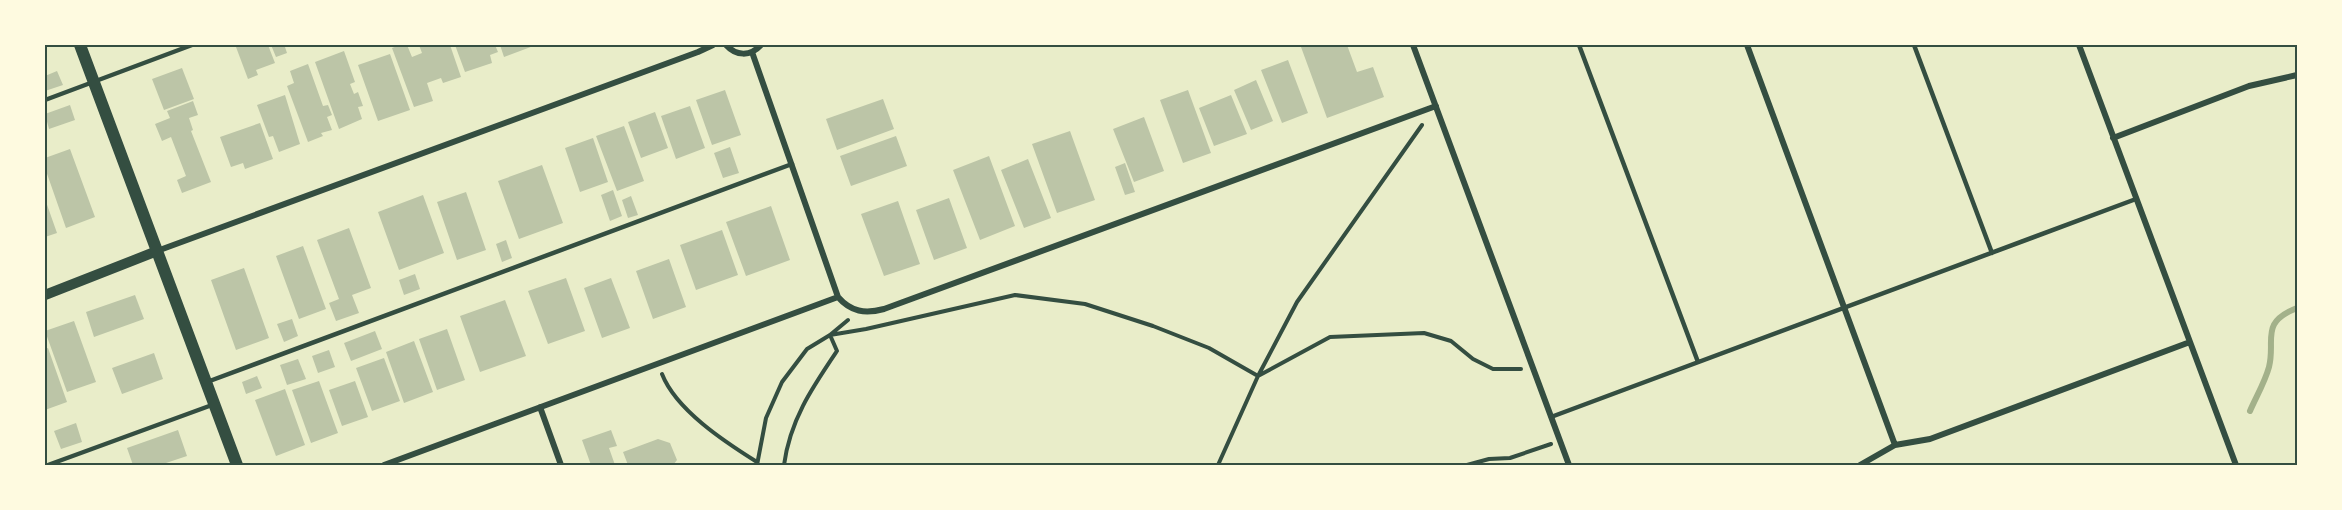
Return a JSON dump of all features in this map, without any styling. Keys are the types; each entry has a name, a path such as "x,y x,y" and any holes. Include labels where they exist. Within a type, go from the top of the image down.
{"main road":[{"path":"80,45 237,465"}],"street":[{"path":"45,294 713,45"},
{"path":"726,45 735,53 752,52 761,45"},
{"path":"1413,45 1569,465"},
{"path":"1747,45 1895,445"},
{"path":"2079,45 2236,465"},
{"path":"752,52 838,297 847,307 871,313 1436,106"},
{"path":"2113,138 2249,86 2297,75"},
{"path":"384,465 838,297"},
{"path":"1860,465 1895,445 1930,439 2190,342"},
{"path":"540,407 561,465"}],"lane":[{"path":"45,100 192,45"},
{"path":"1579,45 1698,362"},
{"path":"1914,45 1992,253"},
{"path":"206,383 792,164"},
{"path":"1551,417 2136,199"},
{"path":"48,465 214,405"}],"path":[{"path":"1218,465 1258,376 1297,302 1436,106"},
{"path":"830,335 878,327 1015,295 1085,304 1143,322 1209,348 1258,376"},
{"path":"658,363 670,392 723,441 757,463 766,418 782,382 807,349 830,335 858,311"},
{"path":"1258,376 1330,337 1424,333 1451,341 1473,359 1493,369 1533,369"},
{"path":"784,465 787,440 796,419 837,351 830,335"},
{"path":"1467,465 1489,459 1510,458 1560,441"}],"building":[{"path":"268,45 275,63 256,70 258,75 248,79 236,47"},
{"path":"271,45 291,45 285,47 287,53 276,57"},
{"path":"407,45 412,57 422,53 419,45 450,45 461,77 443,83 441,78 427,83 433,101 414,107 392,48"},
{"path":"455,45 495,45 498,52 490,55 492,63 465,72"},
{"path":"500,45 536,45 504,57"},
{"path":"1347,45 1357,72 1373,67 1384,97 1327,118 1301,47"},
{"path":"344,51 355,82 350,84 354,94 358,92 363,106 358,107 362,119 339,129 315,62"},
{"path":"390,54 410,110 378,121 358,65"},
{"path":"1288,60 1308,113 1282,123 1261,70"},
{"path":"308,64 323,106 328,105 332,115 327,117 332,130 321,133 323,136 308,142 287,86 294,83 290,71"},
{"path":"182,68 194,99 164,110 152,79"},
{"path":"57,71 63,85 45,91 45,76"},
{"path":"1256,80 1273,121 1251,130 1234,90"},
{"path":"725,90 741,135 712,145 696,100"},
{"path":"1188,90 1211,153 1183,163 1160,100"},
{"path":"285,95 300,144 279,152 273,136 269,137 257,105"},
{"path":"1231,95 1247,134 1214,146 1199,108"},
{"path":"883,99 894,129 837,150 826,119"},
{"path":"193,101 198,115 189,118 193,130 191,131 211,182 182,193 177,180 186,176 171,137 162,141 155,124 170,118 167,111"},
{"path":"70,105 75,120 49,129 45,114"},
{"path":"690,106 705,148 676,159 661,116"},
{"path":"655,112 668,148 641,158 628,122"},
{"path":"1144,117 1164,171 1134,182 1113,129"},
{"path":"260,123 273,159 245,169 243,163 231,167 220,137"},
{"path":"624,126 644,181 617,191 596,136"},
{"path":"1070,131 1095,200 1057,213 1032,144"},
{"path":"896,136 907,166 851,186 840,156"},
{"path":"593,138 608,182 580,192 565,148"},
{"path":"730,147 739,173 723,178 714,153"},
{"path":"70,149 95,217 66,228 45,168 45,158"},
{"path":"989,156 1015,226 980,240 953,170"},
{"path":"1028,159 1051,218 1024,228 1001,170"},
{"path":"1125,163 1135,192 1125,195 1115,167"},
{"path":"542,165 563,223 519,239 498,181"},
{"path":"613,190 622,216 610,221 601,195"},
{"path":"466,192 486,250 457,260 437,202"},
{"path":"423,195 444,253 399,270 378,212"},
{"path":"631,196 638,215 628,218 622,200"},
{"path":"949,198 967,248 934,260 916,210"},
{"path":"45,199 57,233 45,237"},
{"path":"898,201 920,264 884,276 861,214"},
{"path":"771,206 790,260 746,276 726,222"},
{"path":"349,228 371,288 352,295 359,313 336,321 329,303 339,299 317,240"},
{"path":"722,230 738,275 696,290 680,245"},
{"path":"506,240 512,258 502,262 496,244"},
{"path":"303,246 326,309 299,319 276,256"},
{"path":"669,259 686,307 653,319 636,271"},
{"path":"244,268 269,338 236,350 211,280"},
{"path":"415,274 420,289 404,295 399,280"},
{"path":"566,278 585,331 548,344 528,291"},
{"path":"611,278 630,328 602,338 584,288"},
{"path":"135,295 144,319 94,337 86,312"},
{"path":"505,300 526,356 480,372 460,316"},
{"path":"292,319 298,336 284,342 277,324"},
{"path":"74,321 96,382 67,392 45,331"},
{"path":"447,329 465,380 437,390 419,339"},
{"path":"375,331 382,349 351,361 344,343"},
{"path":"414,341 433,392 404,403 386,352"},
{"path":"48,348 67,402 45,410 45,349"},
{"path":"329,350 335,367 318,373 312,356"},
{"path":"154,353 163,379 122,394 112,368"},
{"path":"384,358 400,401 372,411 356,368"},
{"path":"298,359 306,379 287,385 280,365"},
{"path":"257,376 262,388 246,394 242,382"},
{"path":"319,381 338,433 311,443 292,390"},
{"path":"355,381 368,417 342,426 329,390"},
{"path":"285,389 305,445 276,456 255,400"},
{"path":"76,423 82,442 61,449 54,431"},
{"path":"178,430 187,456 160,465 133,465 127,448"},
{"path":"611,430 617,446 609,448 615,465 591,465 582,440"},
{"path":"658,439 670,443 677,460 673,465 628,465 623,452"}],"waterway":[{"path":"2250,411 2269,367 2273,326 2285,314 2297,308"}]}
